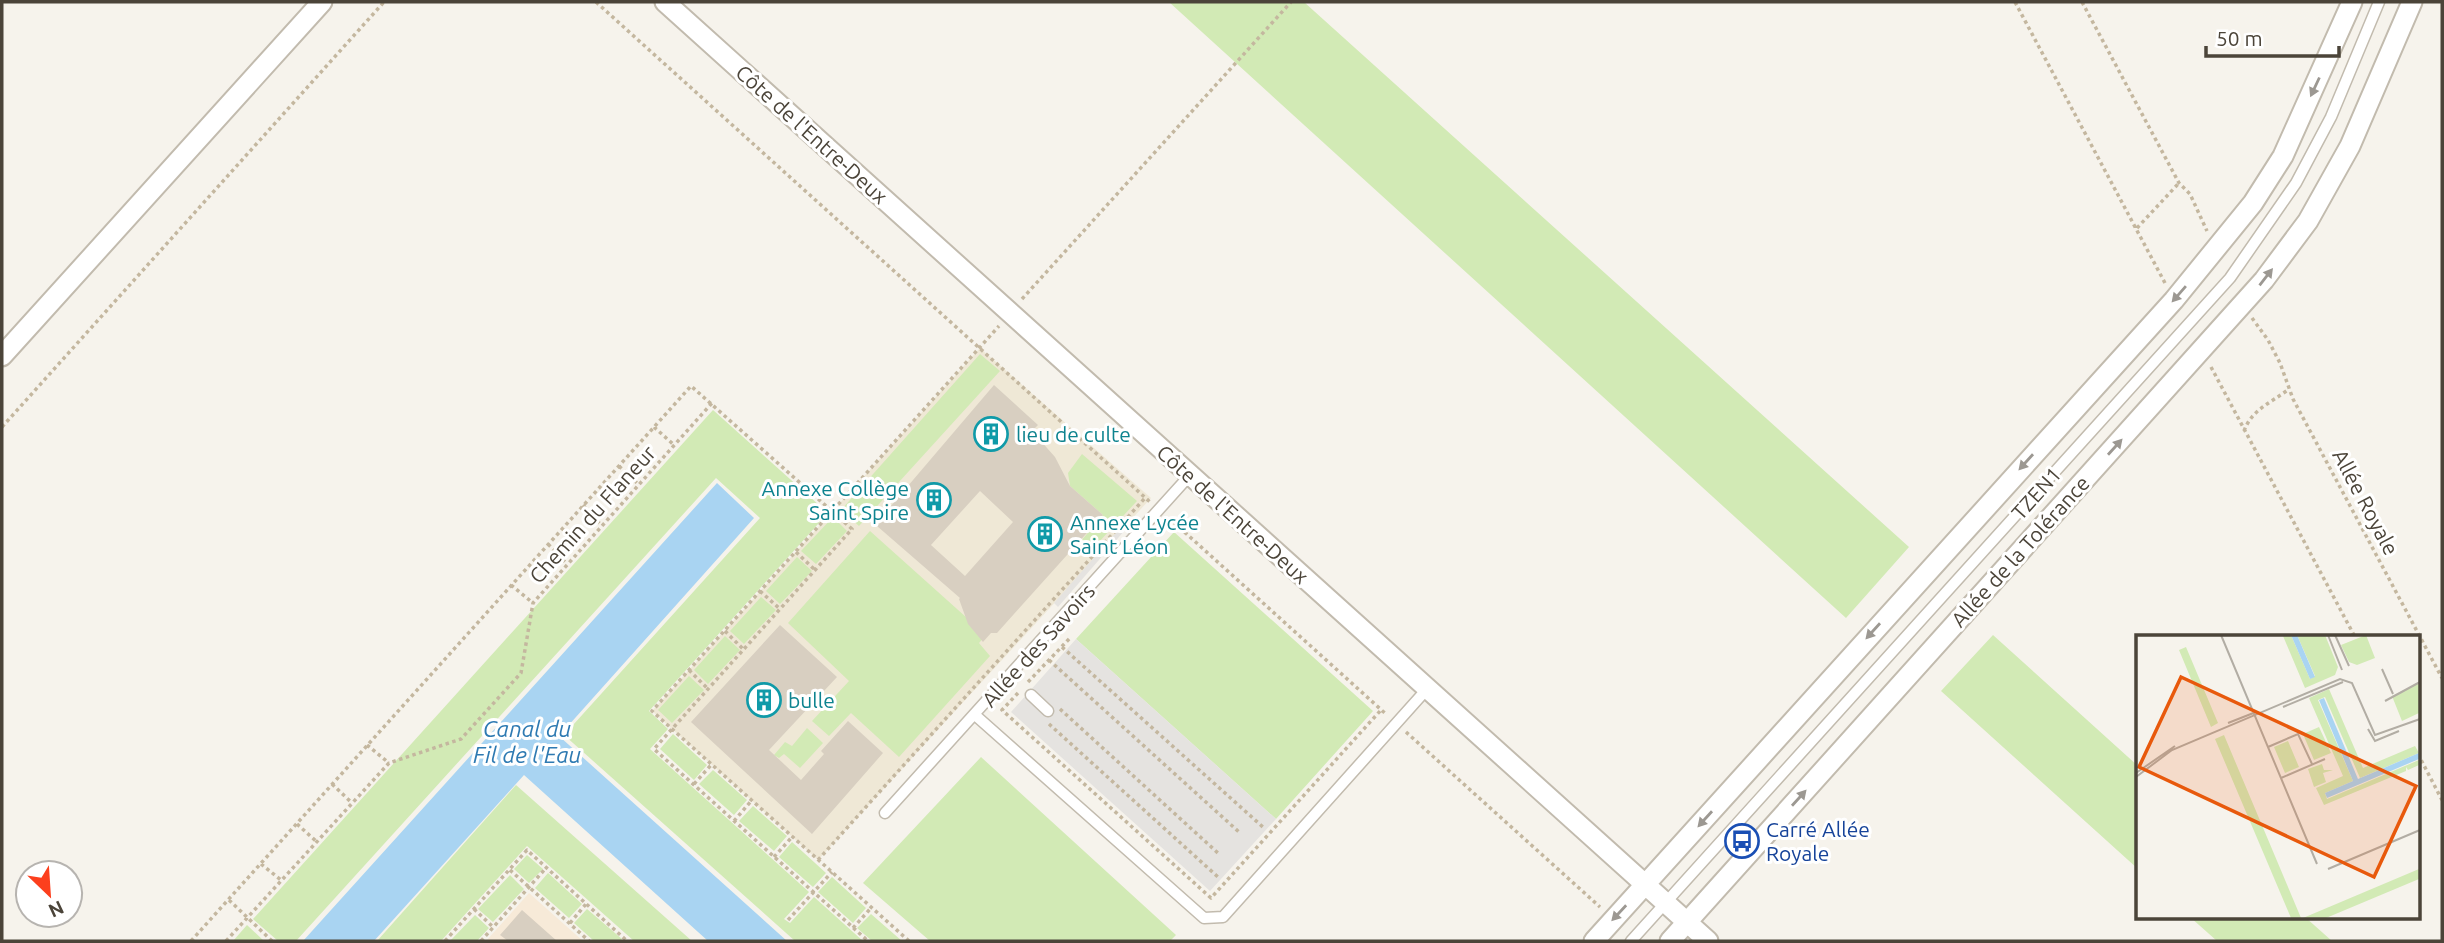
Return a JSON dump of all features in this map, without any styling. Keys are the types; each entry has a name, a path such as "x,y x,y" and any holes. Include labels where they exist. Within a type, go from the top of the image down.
{"street":[{"path":"2,356 322,2"},
{"name":"Côte de l'Entre-Deux","path":"665,2 1708,941"},
{"path":"1594,941 2174,300 2253,203 2283,156 2353,2"},
{"name":"Allée de la Tolérance","path":"1670,941 2258,288 2308,221 2350,146 2412,2"}],"lane":[{"name":"TZEN1","path":"1631,941 2230,278 2296,183 2331,117 2379,2"},
{"name":"Allée des Savoirs","path":"885,813 1190,475"},
{"path":"975,715 1204,918 1223,917 1427,688"},
{"path":"1029,693 1048,711"}],"path":[{"path":"2,427 384,2"},
{"path":"596,2 1614,919"},
{"path":"909,941 652,711 1291,2"},
{"path":"2015,2 2156,266"},
{"path":"2082,2 2179,183 2190,194 2202,217"},
{"path":"2137,228 2179,183"},
{"name":"Allée Royale","path":"2268,340 2289,389 2419,635"},
{"path":"191,941 691,386 852,529 654,749 868,941"},
{"path":"2222,388 2354,635"},
{"path":"2244,432 2249,418 2289,389"},
{"name":"Chemin du Flaneur","path":"389,762 461,739 513,683 521,673 533,603 712,403"},
{"path":"654,427 674,445"},
{"path":"619,466 639,484"},
{"path":"818,860 1146,497"},
{"path":"583,506 601,525"},
{"path":"548,544 568,564"},
{"path":"796,552 816,570"},
{"path":"511,585 533,603"},
{"path":"760,591 780,609"},
{"path":"725,631 744,649"},
{"name":"Allée Royale","path":"2420,636 2442,678"},
{"path":"1070,638 1002,710 1212,898 1382,710"},
{"path":"1062,647 1264,828"},
{"path":"1049,660 1239,832"},
{"path":"689,670 708,689"},
{"path":"1017,695 1029,693 1029,681"},
{"path":"1048,711 1219,853"},
{"path":"1048,711 1218,877"},
{"path":"226,941 389,762 367,745"},
{"path":"2420,758 2442,800"},
{"path":"694,785 712,764"},
{"path":"332,784 352,803"},
{"path":"734,821 752,800"},
{"path":"297,824 317,842"},
{"path":"774,857 792,836"},
{"path":"445,941 527,850 626,941"},
{"path":"261,863 281,880"},
{"path":"481,941 546,868"},
{"path":"510,870 590,941"},
{"path":"788,920 832,872"},
{"path":"229,900 272,941"},
{"path":"570,923 586,904"},
{"path":"853,928 872,908"},
{"path":"474,909 494,928"}],"shaded area":[{"path":"980,348 1151,498 818,860 652,711"},
{"path":"1128,519 1132,522 1058,607 1054,603"},
{"path":"1076,639 1276,819 1210,891 1011,712"},
{"path":"529,893 583,941 486,941"}],"green space":[{"path":"1169,2 1304,2 1909,547 1846,618"},
{"path":"980,354 1000,371 859,526 841,510"},
{"path":"713,410 828,513 649,711 668,729 650,749 809,892 784,919 790,923 814,897 863,941 795,941 564,735 760,518 716,478 296,941 278,941 253,919"},
{"path":"1082,454 1137,501 1086,556 1075,548 1103,515 1070,486 1068,473"},
{"path":"833,517 847,531 816,564 801,551"},
{"path":"870,531 986,635 979,643 990,656 899,757 851,713 829,736 812,721 849,681 788,623"},
{"path":"1174,532 1373,711 1276,819 1076,639"},
{"path":"797,557 812,571 780,604 766,591"},
{"path":"761,597 776,610 744,644 730,631"},
{"path":"1993,635 2136,764 2136,867 1941,691"},
{"path":"725,636 740,650 708,684 694,670"},
{"path":"689,676 704,690 672,723 658,710"},
{"path":"807,728 823,743 800,768 784,754 779,758 774,755 785,742 792,746"},
{"path":"673,734 707,765 694,780 660,749"},
{"path":"981,757 1176,935 1170,941 930,941 863,883"},
{"path":"713,770 747,800 734,815 699,784"},
{"path":"516,785 692,941 634,941 527,846 441,941 377,941"},
{"path":"753,806 787,836 774,851 739,821"},
{"path":"792,842 826,873 813,887 779,857"},
{"path":"527,855 543,869 529,883 514,869"},
{"path":"548,873 582,904 569,918 535,888"},
{"path":"510,875 524,889 493,922 478,909"},
{"path":"832,877 866,908 853,923 818,892"},
{"path":"587,909 622,939 594,941 574,923"},
{"path":"871,914 902,941 872,941 857,928"},
{"path":"475,915 489,928 477,941 450,941"},
{"path":"2191,918 2306,918 2332,941 2217,941"},
{"path":"247,925 264,941 233,941"}],"water":[{"name":"Canal du Fil de l'Eau","path":"717,483 754,518 559,736 787,941 708,941 524,775 374,941 303,941"}],"building":[{"path":"994,385 1038,425 1032,431 1055,457 1070,486 1103,515 997,633 991,633 983,642 968,624 960,598 877,526 893,510 890,507","holes":["980,491 1013,522 965,576 931,545"]},
{"name":"bulle","path":"780,625 837,677 769,750 801,780 824,754 821,751 848,721 883,753 812,834 691,722"},
{"path":"522,910 557,941 508,941 500,935"}],"place":[{"name":"lieu de culte","path":"991,434"},
{"name":"Annexe Collège Saint Spire","path":"934,500"},
{"name":"Annexe Lycée Saint Léon","path":"1045,534"},
{"name":"bulle","path":"764,700"},
{"name":"Carré Allée Royale","path":"1742,841"}]}
